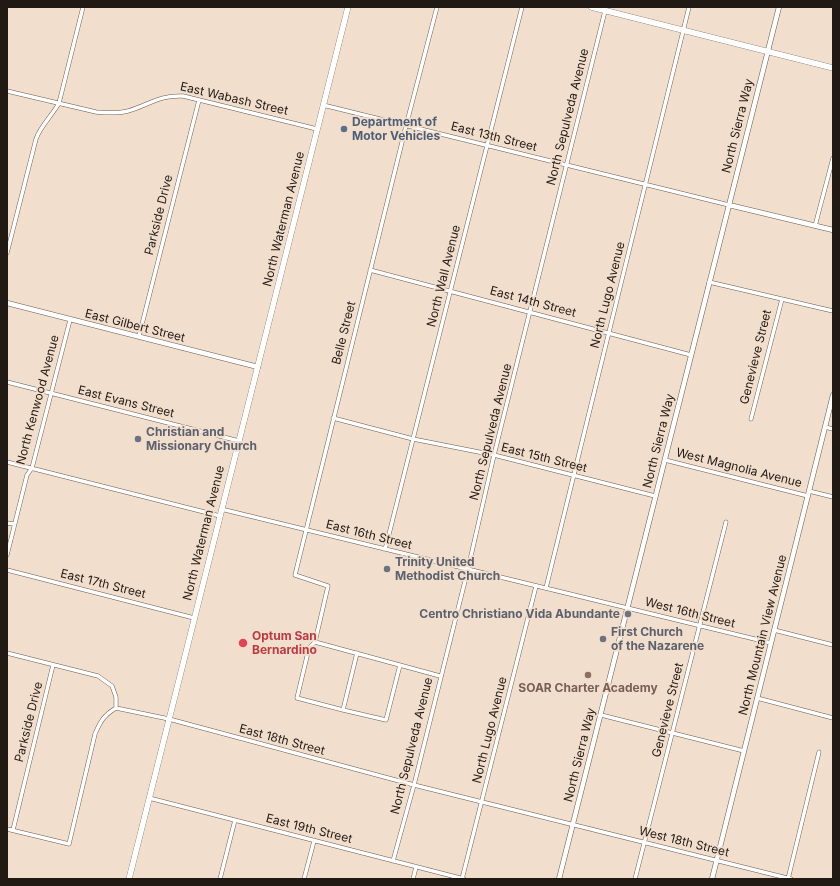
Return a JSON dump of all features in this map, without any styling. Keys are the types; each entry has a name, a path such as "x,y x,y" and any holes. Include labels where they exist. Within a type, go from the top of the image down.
{"main road":[{"name":"North Waterman Avenue","path":"129,879 348,7"},
{"path":"592,7 606,9 833,68"}],"street":[{"path":"7,252 36,139 42,126 59,103 83,7"},
{"name":"Belle Street","path":"315,642 328,586 295,575 406,126 437,7"},
{"name":"North Wall Avenue","path":"384,549 522,7"},
{"name":"North Lugo Avenue","path":"546,588 690,7"},
{"name":"North Sierra Way","path":"559,879 779,7"},
{"name":"North Sepulveda Avenue","path":"393,861 414,785 440,676 468,569 494,455 606,9"},
{"name":"East Wabash Street","path":"7,90 95,112 110,113 128,111 151,101 172,95 182,96 317,129"},
{"name":"Parkside Drive","path":"139,336 199,100"},
{"name":"East 13th Street","path":"324,106 729,205"},
{"path":"815,226 833,158"},
{"path":"729,205 833,230"},
{"name":"East 14th Street","path":"370,270 451,290 691,355"},
{"path":"710,282 833,311"},
{"name":"Genevieve Street","path":"751,419 782,299"},
{"name":"East Gilbert Street","path":"7,303 258,367"},
{"name":"North Kenwood Avenue","path":"7,555 27,475 32,468 70,320"},
{"name":"East Evans Street","path":"7,382 239,441"},
{"name":"North Mountain View Avenue","path":"712,879 833,395"},
{"name":"East 15th Street","path":"333,418 413,439 494,455 656,496"},
{"path":"825,427 833,429"},
{"name":"West Magnolia Avenue","path":"665,460 808,496"},
{"name":"East 16th Street","path":"7,462 221,513 306,530 628,608"},
{"name":"West Magnolia Avenue","path":"809,491 833,497"},
{"name":"Genevieve Street","path":"636,879 726,522"},
{"path":"7,523 14,524"},
{"name":"East 17th Street","path":"7,570 194,618"},
{"name":"North Lugo Avenue","path":"463,879 536,586"},
{"name":"West 16th Street","path":"628,608 771,643"},
{"path":"774,630 833,645"},
{"path":"400,665 386,720 296,698 309,648 315,642 357,653 440,676"},
{"path":"7,653 98,676 112,686 116,696 116,708 101,719 94,734 69,844 7,829"},
{"path":"343,710 357,653"},
{"name":"Parkside Drive","path":"13,830 54,665"},
{"path":"757,698 833,718"},
{"name":"East 18th Street","path":"116,708 169,720 414,785 573,825"},
{"path":"600,715 744,752"},
{"path":"789,879 819,752"},
{"name":"East 19th Street","path":"149,798 463,879"},
{"path":"220,879 235,820"},
{"name":"West 18th Street","path":"573,825 789,879"},
{"path":"304,879 314,841"},
{"path":"413,879 416,867"}],"place":[{"name":"Department of Motor Vehicles","path":"344,129"},
{"name":"Christian and Missionary Church","path":"138,439"},
{"name":"Trinity United Methodist Church","path":"387,569"},
{"name":"Centro Christiano Vida Abundante","path":"628,614"},
{"name":"First Church of the Nazarene","path":"603,639"},
{"name":"Optum San Bernardino","path":"243,643"},
{"name":"SOAR Charter Academy","path":"588,675"}]}
